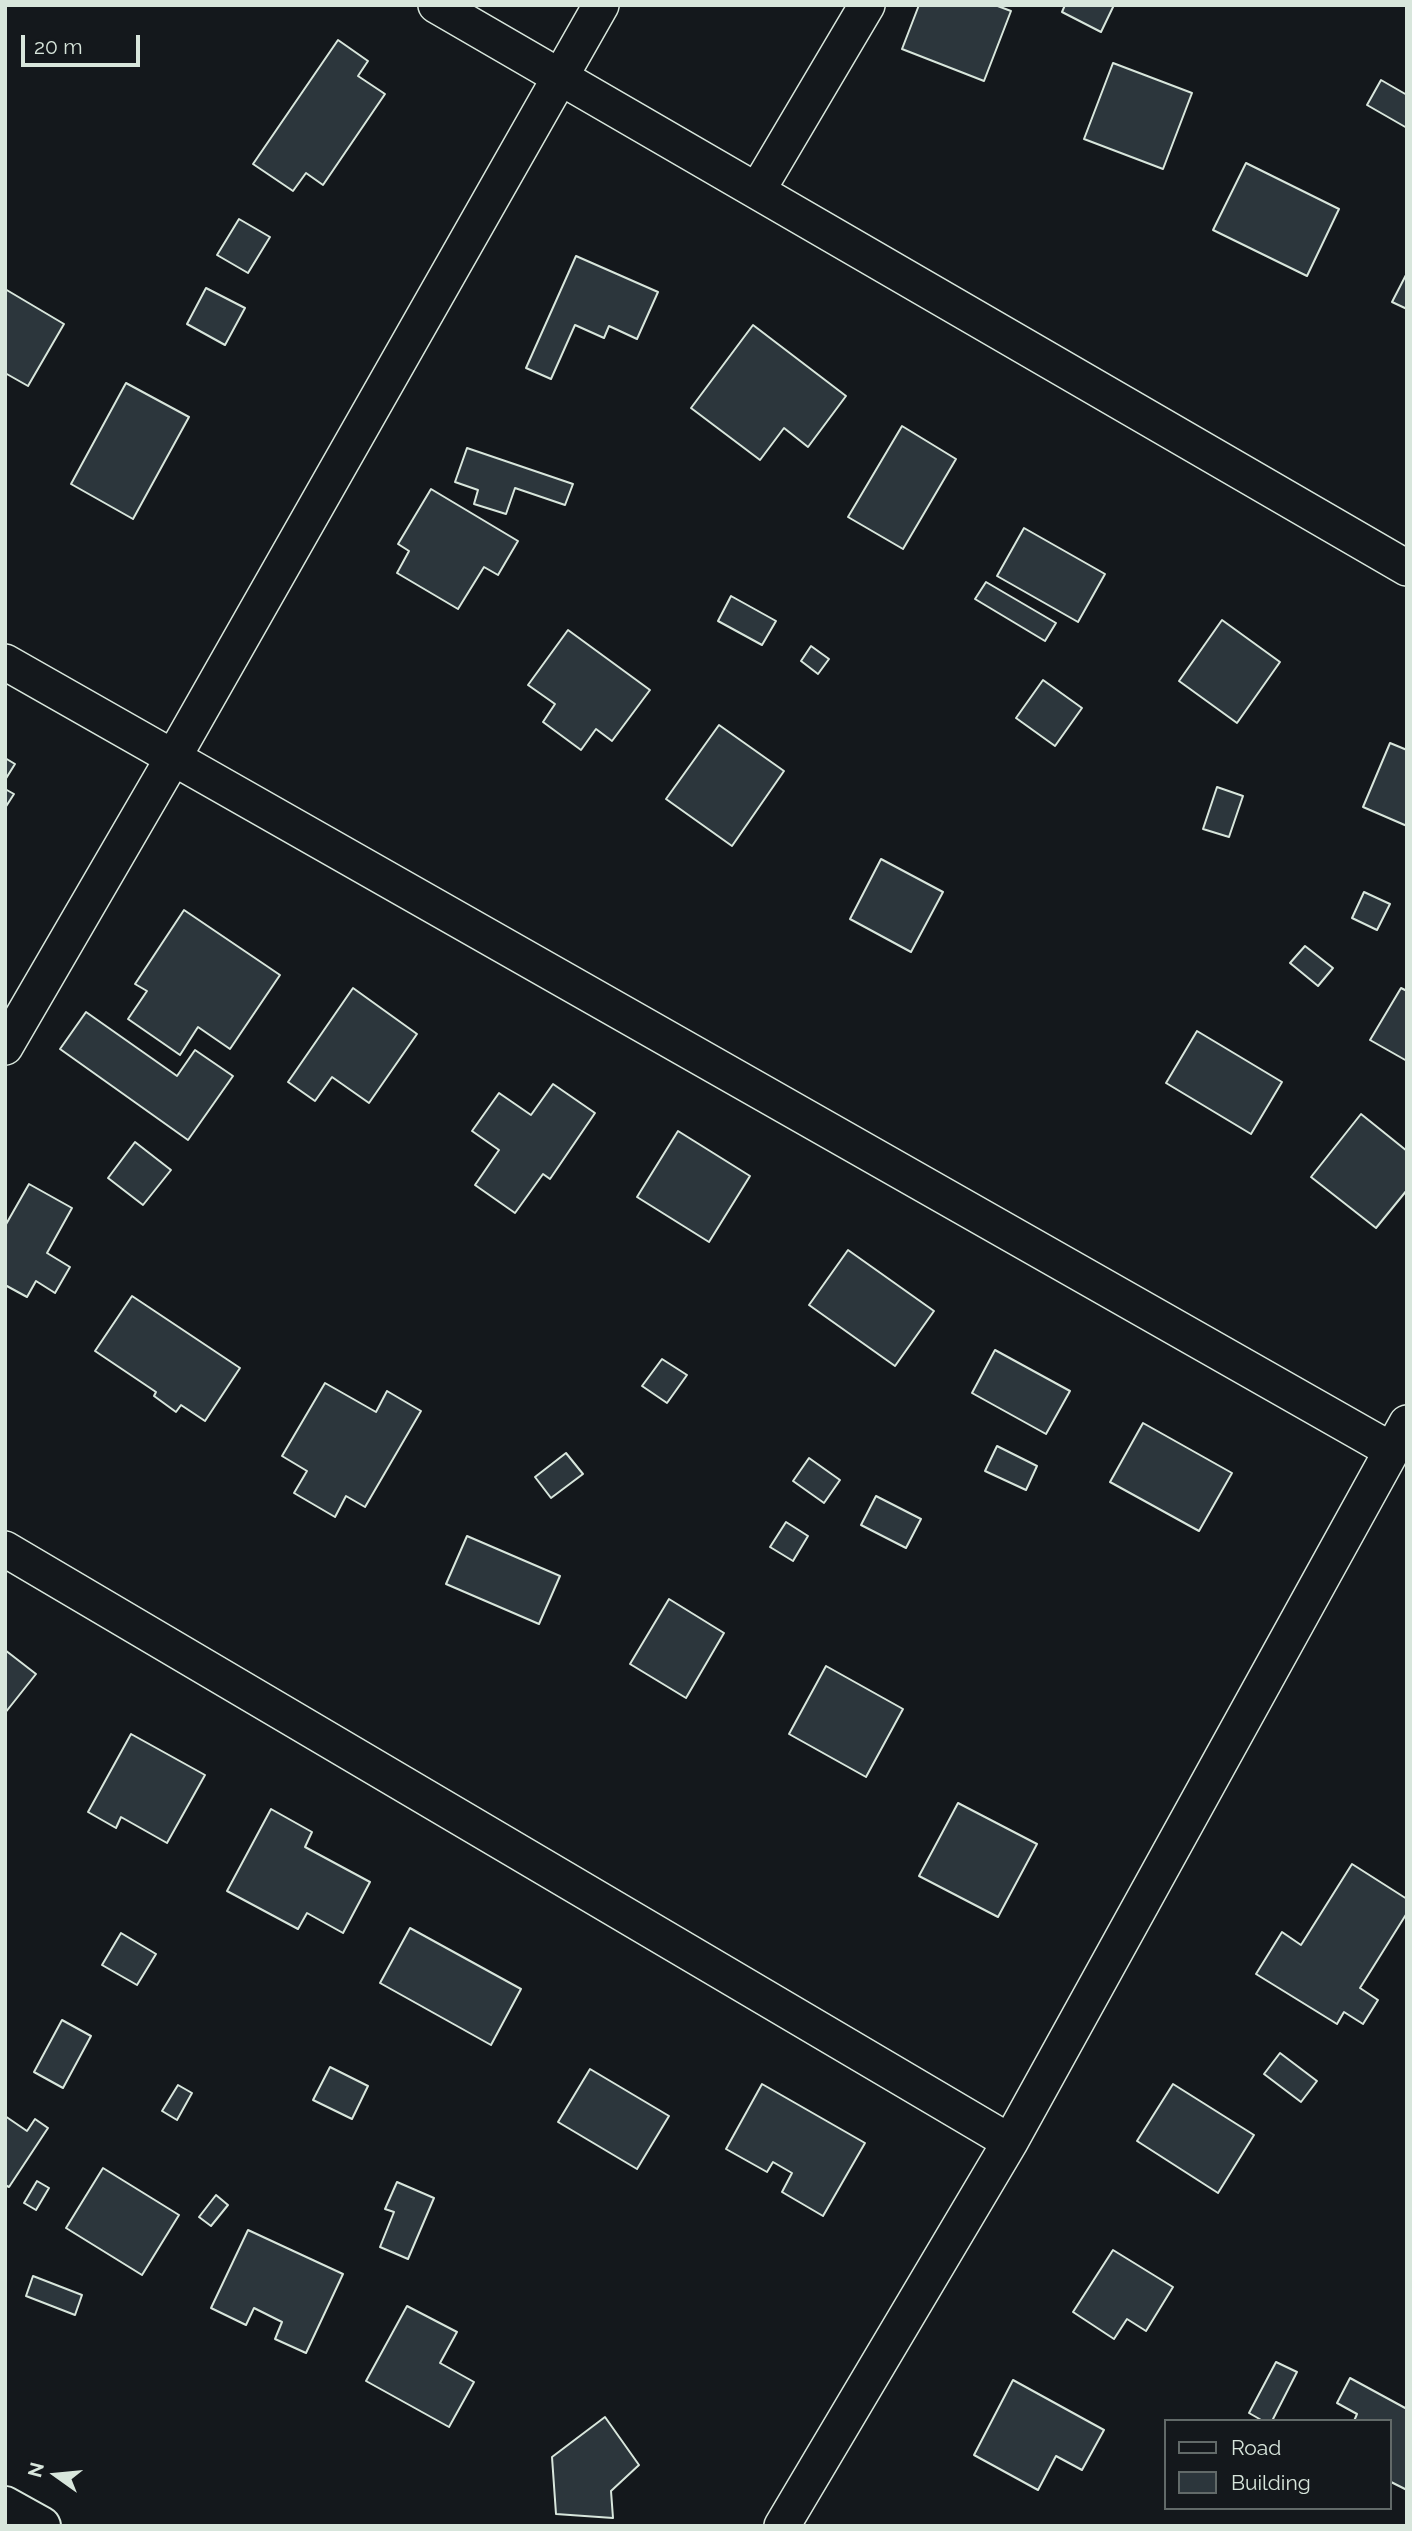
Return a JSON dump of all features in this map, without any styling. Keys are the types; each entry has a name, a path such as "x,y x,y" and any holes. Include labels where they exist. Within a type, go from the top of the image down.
{"street":[{"path":"436,5 1407,568"},
{"path":"5,1047 173,758 601,5"},
{"path":"757,191 867,5"},
{"path":"5,662 173,758 1399,1436 1010,2142 782,2526"},
{"path":"5,1549 1010,2142"},
{"path":"5,2506 41,2526"}],"building":[{"path":"919,5 995,5 1011,11 984,81 902,49"},
{"path":"1065,5 1114,5 1101,32 1062,12"},
{"path":"338,40 368,61 358,76 385,94 323,185 306,173 293,191 253,164"},
{"path":"1113,63 1192,93 1163,169 1084,139"},
{"path":"1381,80 1407,95 1407,128 1367,105"},
{"path":"1246,163 1339,209 1307,276 1213,230"},
{"path":"239,219 270,237 248,273 217,255"},
{"path":"576,256 658,292 637,339 609,326 604,338 575,325 551,379 526,368"},
{"path":"1407,273 1407,309 1392,302"},
{"path":"206,288 245,308 225,345 187,324"},
{"path":"5,289 64,324 28,386 5,373"},
{"path":"753,325 846,396 808,447 784,428 760,460 691,408"},
{"path":"126,383 189,417 133,519 71,484"},
{"path":"902,426 956,459 903,549 848,517"},
{"path":"467,448 573,484 565,505 515,488 506,514 474,504 478,490 455,482"},
{"path":"431,489 518,541 498,575 484,567 458,609 397,573 409,551 398,544"},
{"path":"1024,528 1105,574 1078,622 997,576"},
{"path":"986,582 1056,623 1045,641 975,599"},
{"path":"731,596 776,621 762,645 718,621"},
{"path":"1222,620 1280,662 1237,723 1179,681"},
{"path":"568,630 650,690 612,741 596,729 581,750 543,722 555,704 528,685"},
{"path":"811,646 829,659 818,674 801,661"},
{"path":"1043,680 1082,708 1055,746 1016,718"},
{"path":"719,725 784,771 732,846 666,799"},
{"path":"1390,743 1407,750 1407,826 1363,807"},
{"path":"5,758 15,764 5,780"},
{"path":"1217,787 1243,796 1229,837 1203,829"},
{"path":"5,789 14,794 5,808"},
{"path":"881,859 943,892 911,952 850,919"},
{"path":"1364,892 1390,904 1377,930 1352,918"},
{"path":"184,910 280,975 230,1049 198,1027 180,1055 128,1019 147,991 135,984"},
{"path":"1305,946 1333,968 1318,986 1290,963"},
{"path":"353,988 417,1034 369,1103 332,1077 315,1101 288,1082"},
{"path":"1401,988 1407,991 1407,1061 1370,1040"},
{"path":"86,1012 177,1076 195,1050 233,1076 188,1140 60,1049"},
{"path":"1197,1031 1282,1082 1251,1134 1166,1083"},
{"path":"553,1084 595,1113 550,1179 543,1174 515,1213 475,1185 499,1150 472,1131 499,1093 531,1115"},
{"path":"1361,1114 1407,1151 1407,1190 1376,1228 1311,1177"},
{"path":"678,1131 750,1176 709,1242 637,1197"},
{"path":"135,1142 171,1170 143,1205 108,1178"},
{"path":"29,1184 72,1208 47,1253 70,1267 55,1293 36,1281 27,1297 5,1285 5,1226"},
{"path":"848,1250 934,1311 895,1366 809,1305"},
{"path":"132,1296 240,1368 205,1421 181,1405 176,1412 154,1396 156,1392 95,1351"},
{"path":"995,1350 1070,1391 1046,1434 972,1393"},
{"path":"662,1359 687,1375 667,1403 642,1386"},
{"path":"325,1383 376,1412 387,1391 421,1411 365,1507 346,1496 335,1517 294,1493 307,1471 282,1456"},
{"path":"1143,1423 1232,1473 1199,1531 1110,1482"},
{"path":"997,1446 1037,1466 1026,1490 985,1471"},
{"path":"566,1453 583,1474 551,1498 535,1477"},
{"path":"809,1458 840,1480 824,1503 793,1481"},
{"path":"876,1496 921,1519 906,1548 861,1525"},
{"path":"786,1522 808,1536 793,1561 770,1547"},
{"path":"467,1536 560,1576 539,1624 446,1584"},
{"path":"669,1599 724,1633 686,1698 630,1664"},
{"path":"5,1650 36,1674 5,1713"},
{"path":"826,1666 903,1709 866,1777 789,1734"},
{"path":"131,1734 205,1775 167,1843 121,1817 116,1828 88,1812"},
{"path":"958,1803 1037,1844 998,1917 919,1876"},
{"path":"271,1809 312,1832 305,1847 370,1882 343,1933 307,1913 298,1929 227,1891"},
{"path":"1352,1864 1407,1899 1407,1913 1360,1988 1378,2000 1363,2024 1344,2012 1337,2024 1256,1974 1282,1932 1301,1945"},
{"path":"410,1928 521,1989 491,2045 380,1983"},
{"path":"121,1933 156,1954 137,1985 102,1965"},
{"path":"62,2020 91,2036 63,2088 34,2072"},
{"path":"1280,2053 1317,2081 1301,2102 1264,2074"},
{"path":"330,2067 368,2086 352,2119 313,2100"},
{"path":"590,2069 669,2116 637,2169 558,2122"},
{"path":"762,2084 865,2143 823,2216 782,2192 792,2173 773,2162 767,2172 726,2149"},
{"path":"1173,2084 1254,2135 1218,2193 1137,2141"},
{"path":"178,2085 192,2093 177,2120 162,2111"},
{"path":"5,2116 27,2131 35,2119 48,2128 9,2187 5,2185"},
{"path":"103,2168 179,2215 142,2275 66,2228"},
{"path":"37,2181 49,2188 36,2210 24,2203"},
{"path":"397,2182 434,2198 408,2259 380,2247 394,2212 385,2209"},
{"path":"216,2195 228,2205 211,2226 199,2217"},
{"path":"248,2230 343,2274 306,2353 275,2339 282,2322 254,2308 246,2325 211,2308"},
{"path":"1113,2250 1173,2287 1146,2331 1127,2319 1114,2339 1073,2312"},
{"path":"33,2276 82,2295 75,2315 26,2296"},
{"path":"407,2306 457,2332 440,2363 474,2382 449,2427 366,2381"},
{"path":"1276,2362 1297,2372 1273,2419 1260,2419 1249,2413"},
{"path":"1350,2378 1407,2409 1407,2490 1391,2482 1391,2419 1355,2419 1357,2414 1337,2403"},
{"path":"1013,2380 1104,2430 1082,2470 1056,2456 1038,2490 974,2455"},
{"path":"605,2417 639,2465 611,2491 613,2518 556,2514 552,2457"}]}
